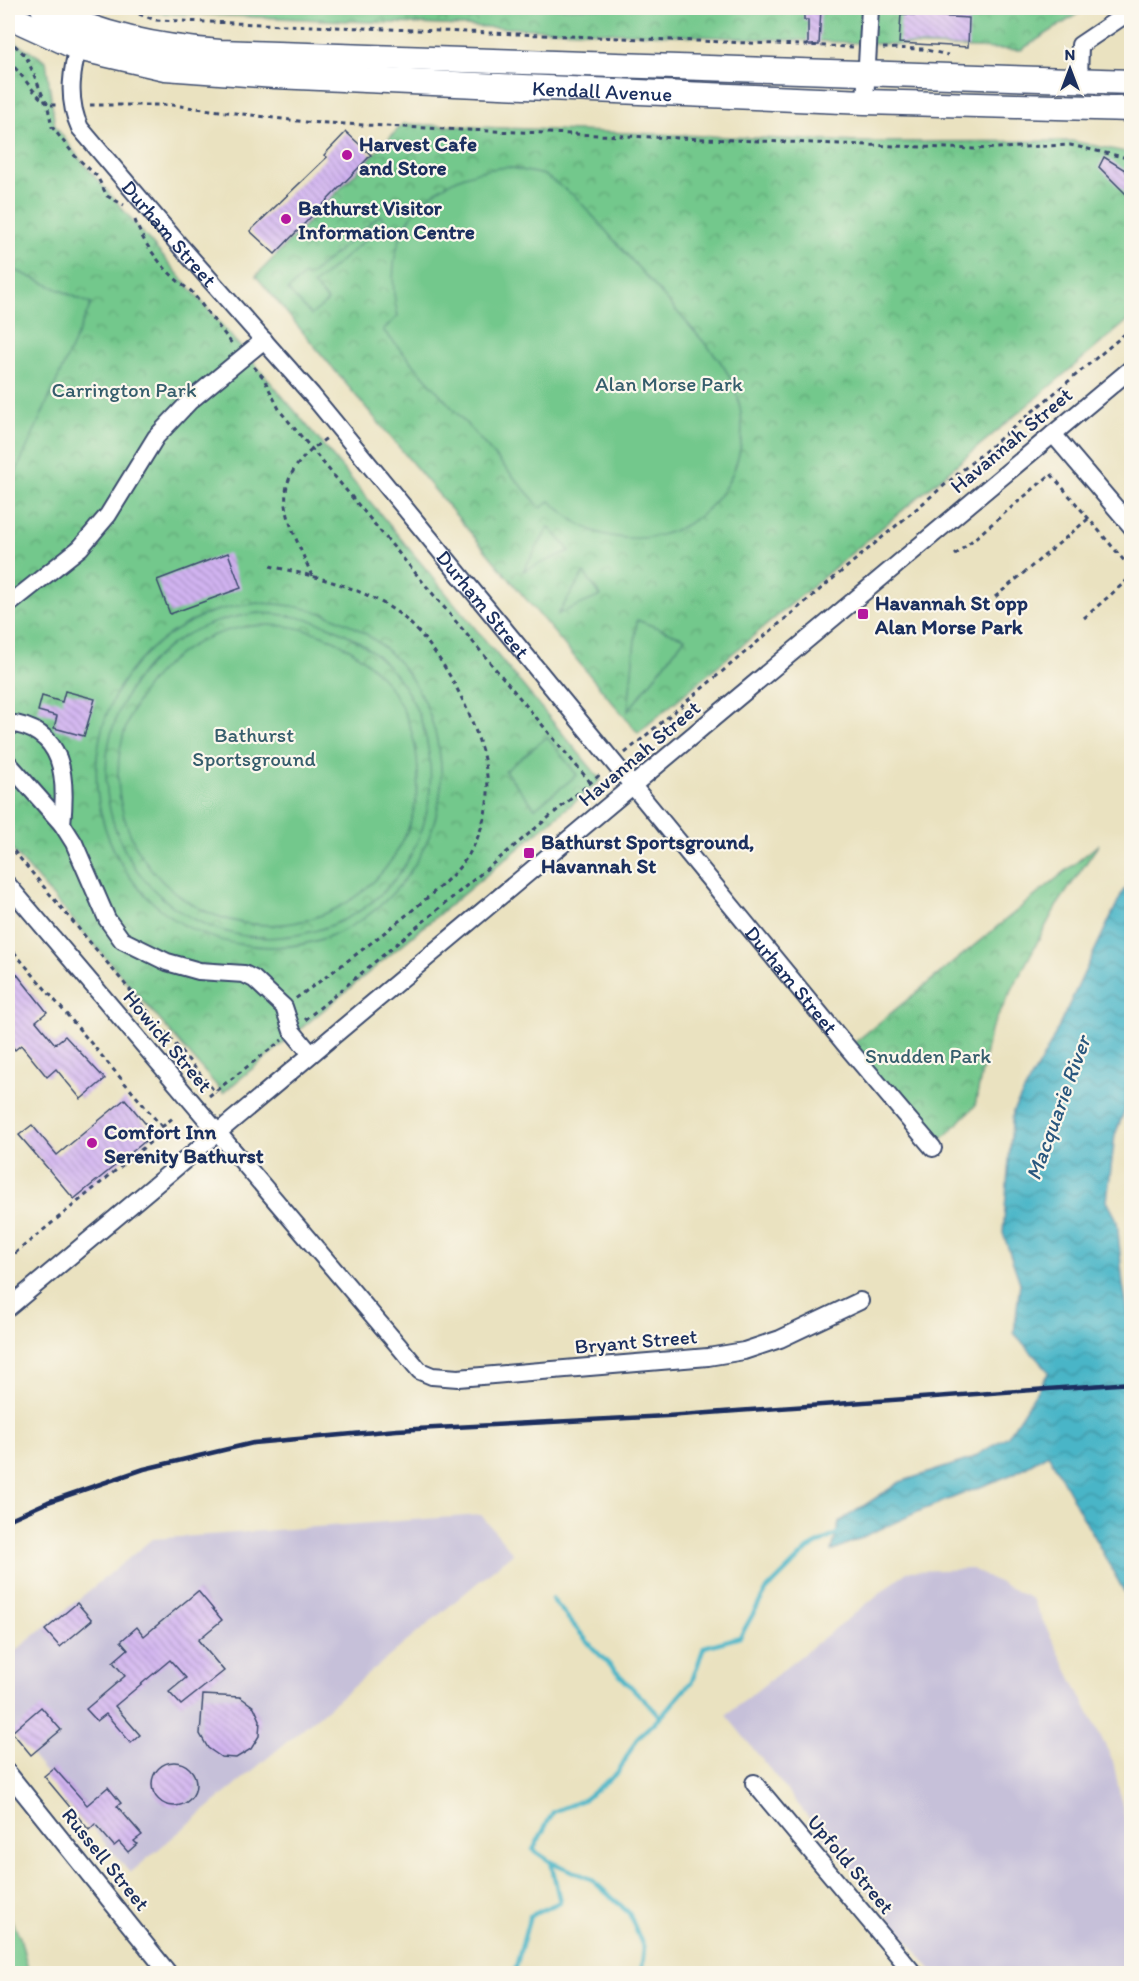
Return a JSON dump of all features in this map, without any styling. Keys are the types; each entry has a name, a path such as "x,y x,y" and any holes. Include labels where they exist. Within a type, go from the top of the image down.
{"highway":[{"path":"43,8 76,25"},
{"path":"8,16 76,25"},
{"name":"Kendall Avenue","path":"76,25 166,48 220,52 1131,82"},
{"name":"Kendall Avenue","path":"76,25 165,68 865,102 1131,109"}],"street":[{"path":"865,102 870,8"},
{"path":"1079,80 1080,45 1131,10"},
{"name":"Durham Street","path":"76,25 72,105 81,128 340,428 848,1048 933,1148"},
{"path":"8,605 80,548 108,515 156,437 190,401 264,340"},
{"name":"Havannah Street","path":"8,1308 1131,368"},
{"path":"1053,434 1131,527"},
{"path":"8,723 37,731 57,754 64,783 62,824"},
{"path":"8,763 62,824 74,843 107,919 122,940 167,962 200,971 244,974 261,983 284,1007 292,1031 310,1054"},
{"name":"Howick Street","path":"8,885 411,1362"},
{"name":"Bryant Street","path":"411,1362 432,1376 458,1378 708,1358 744,1351 780,1339 860,1301"},
{"name":"Russell Street","path":"8,1773 169,1974"},
{"name":"Upfold Street","path":"754,1783 914,1974"}],"path":[{"path":"122,8 156,20 922,49 950,56"},
{"path":"8,39 26,56 47,103 52,127 75,156 97,176 107,196 130,211 140,235 182,285 191,291 230,343 263,377 280,411 590,782"},
{"path":"8,61 35,95 47,103 172,105 306,122 464,130 974,149 1070,145 1131,159"},
{"path":"1125,170 1131,164"},
{"path":"203,1099 216,1093 292,1031 1131,328"},
{"path":"312,576 286,513 285,487 293,467 311,448 340,428"},
{"path":"955,555 1051,474 1131,570"},
{"path":"995,597 1088,519"},
{"path":"270,566 312,576 372,597 399,614 424,638 468,716 485,764 488,794 482,825 472,849 452,877 381,936 284,1007"},
{"path":"1083,618 1131,576"},
{"path":"8,844 216,1093"},
{"path":"8,945 165,1130 8,1259"},
{"path":"162,1127 175,1116"}],"shaded area":[{"path":"481,1515 513,1553 130,1873 8,1728 8,1657 152,1539"},
{"path":"972,1569 1032,1599 1113,1761 1131,1848 1131,1973 934,1973 726,1715 908,1571"}],"green space":[{"path":"127,8 1087,8 1021,50 139,12"},
{"name":"Bathurst Sportsground","path":"8,38 46,61 55,126 79,158 294,410 601,780 223,1093 8,845"},
{"name":"Alan Morse Park","path":"403,124 859,142 1072,141 1131,153 1131,318 638,733 256,276"},
{"name":"Alan Morse Park","path":"507,167 544,175 576,197 717,357 736,391 742,426 737,460 723,490 701,515 672,531 638,538 599,533 573,520 550,501 541,508 383,330 398,316 393,286 395,259 402,235 413,213 430,196 452,182 477,172"},
{"path":"380,215 386,222 313,285 328,301 311,315 288,290 304,275 307,278"},
{"path":"8,267 91,304 8,490"},
{"path":"549,527 570,551 523,571"},
{"path":"584,573 601,596 558,614"},
{"path":"258,603 291,606 323,613 351,625 377,642 399,662 416,687 430,716 439,750 441,770 441,791 432,830 402,883 388,898 363,919 334,934 302,944 270,947 206,935 156,905 120,862 100,810 97,755 112,701 146,654 200,617 221,609","holes":["258,613 332,628 385,663 418,713 430,770 423,828 395,879 348,918 281,937 269,938 235,934 202,923 156,892 130,859 113,821 106,781 110,740 123,702 147,667 181,638 208,625"]},
{"path":"637,620 685,638 628,711"},
{"path":"268,625 297,628 325,636 351,650 374,669 393,692 407,718 415,746 418,775 415,804 407,832 393,858 374,881 351,900 325,914 297,922 268,925 239,922 211,914 185,900 162,881 143,858 129,832 121,804 118,775 121,746 129,718 143,692 162,669 185,650 211,636 239,628"},
{"path":"547,737 577,775 535,808 505,771"},
{"name":"Snudden Park","path":"1099,844 1056,907 990,1031 975,1106 933,1148 848,1048"},
{"path":"8,1914 20,1937 29,1973 8,1973"}],"water":[{"name":"Macquarie River","path":"1131,884 1131,1094 1115,1135 1107,1201 1117,1220 1123,1285 1131,1329 1131,1604 1048,1454 1013,1474 922,1510 832,1551 839,1522 900,1482 971,1459 1008,1436 1049,1372 1014,1333 1020,1283 1003,1233 1013,1111 1050,1045 1123,891"}],"building":[{"path":"804,8 821,8 819,45 808,45 808,20 804,20"},
{"path":"901,14 969,18 968,47 899,43"},
{"path":"346,132 371,155 275,254 250,231 327,157 324,155"},
{"path":"1104,157 1125,170 1131,181 1131,199 1099,167"},
{"path":"228,553 241,588 170,614 157,580"},
{"path":"65,691 95,699 84,736 54,728 57,716 38,711 42,696 62,702"},
{"path":"8,963 47,1012 36,1021 55,1044 65,1036 105,1079 81,1099 56,1069 47,1077 21,1045 15,1050 8,1041"},
{"path":"125,1099 154,1134 74,1199 19,1135 32,1125 57,1155"},
{"path":"198,1591 222,1620 198,1640 224,1671 181,1705 169,1692 186,1678 170,1660 115,1706 140,1735 131,1743 106,1714 97,1721 86,1709 125,1676 113,1662 128,1649 121,1641 137,1627 144,1636"},
{"path":"77,1603 92,1620 60,1647 45,1630"},
{"path":"203,1695 240,1697 254,1707 260,1720 259,1736 251,1749 236,1758 221,1757 208,1748 200,1734"},
{"path":"41,1707 61,1730 31,1755 12,1732"},
{"path":"174,1762 183,1763 190,1768 195,1775 195,1793 190,1800 183,1805 174,1806 165,1805 158,1800 153,1793 152,1784 153,1775 158,1768 165,1763"},
{"path":"54,1768 87,1805 108,1787 121,1803 117,1806 142,1835 134,1841 137,1844 128,1852 119,1842 114,1846 95,1824 89,1830 44,1776"}],"waterway":[{"path":"641,1974 644,1949 629,1913 591,1879 551,1862 533,1850 553,1812 585,1799 618,1772 638,1737 661,1717 692,1681 704,1647 740,1637 766,1591 808,1549 842,1531"},
{"path":"552,1599 592,1647 661,1717"},
{"path":"514,1974 530,1916 560,1902 551,1862"}],"railway":[{"path":"8,1520 48,1502 144,1469 253,1443 397,1430 667,1416 1132,1383"}],"place":[{"name":"Harvest Cafe and Store","path":"347,155"},
{"name":"Bathurst Visitor Information Centre","path":"286,219"},
{"name":"Havannah St opp Alan Morse Park","path":"863,614"},
{"name":"Bathurst Sportsground, Havannah St","path":"529,853"},
{"name":"Comfort Inn Serenity Bathurst","path":"92,1143"}],"park label":[{"name":"Carrington Park","path":"124,389"}]}
